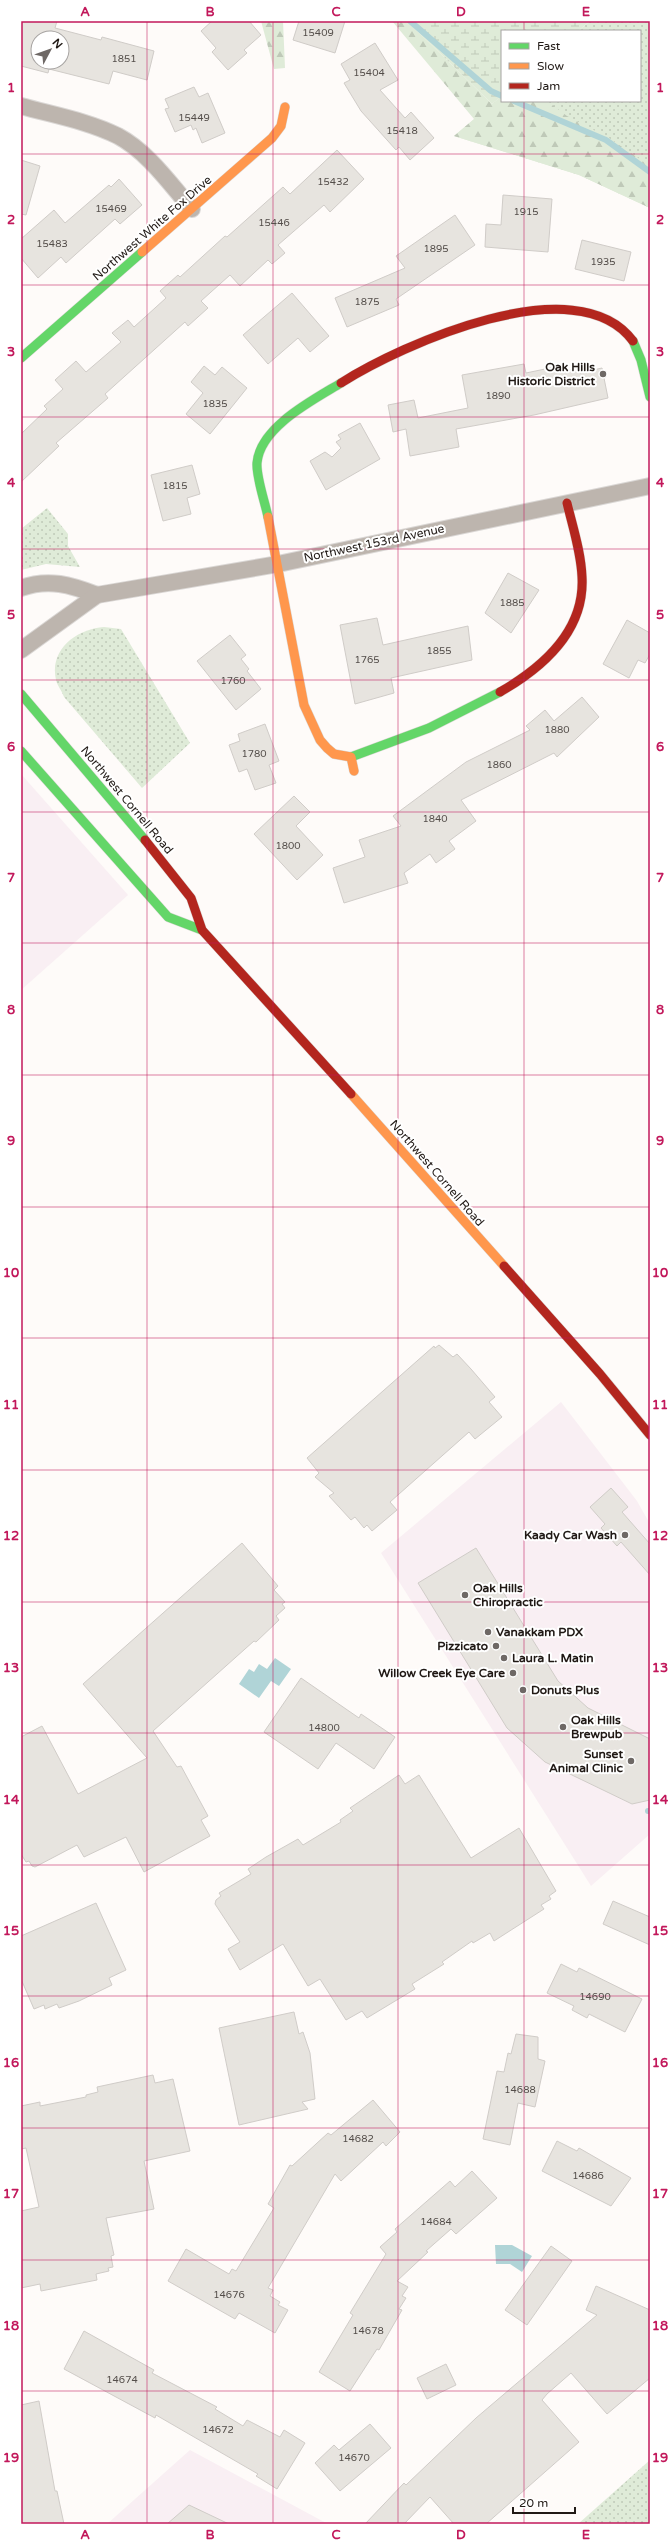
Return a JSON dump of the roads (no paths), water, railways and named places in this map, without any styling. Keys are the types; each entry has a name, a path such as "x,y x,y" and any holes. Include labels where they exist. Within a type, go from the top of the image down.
{"street":[{"path":"21,106 101,128 119,136 147,158 192,209"},
{"name":"Northwest White Fox Drive","path":"21,358 272,138 281,126 285,107"},
{"path":"567,503 581,569 582,588 573,624 552,654 538,669 520,682 435,727 388,746 351,757 334,754 327,748 320,740 304,705 278,564 257,464 263,445 280,424 328,390 379,362 430,339 486,319 530,312 580,312 608,320 621,328 640,354 650,396"},
{"name":"Northwest 153rd Avenue","path":"21,650 30,646 73,610 97,595 278,564 650,486"},
{"path":"21,588 33,584 70,584 97,595"},
{"name":"Northwest Cornell Road","path":"21,694 138,831 191,898 202,930 346,1088 595,1368 650,1434"},
{"name":"Northwest Cornell Road","path":"21,751 168,917 202,930"},
{"path":"351,757 354,771"}],"water":[{"path":"275,1658 291,1669 279,1686 271,1681 259,1698 239,1684 249,1669 254,1672 259,1664 267,1669"},
{"path":"495,2245 512,2245 532,2256 522,2272 510,2264 496,2264"}],"waterway":[{"path":"410,21 491,91 501,96"},
{"path":"516,102 606,140 650,172"}],"place":[{"name":"Oak Hills Historic District","path":"603,374"},
{"name":"Kaady Car Wash","path":"625,1535"},
{"name":"Oak Hills Chiropractic","path":"465,1595"},
{"name":"Vanakkam PDX","path":"488,1632"},
{"name":"Pizzicato","path":"496,1646"},
{"name":"Laura L. Matin","path":"504,1658"},
{"name":"Willow Creek Eye Care","path":"513,1673"},
{"name":"Donuts Plus","path":"523,1690"},
{"name":"Oak Hills Brewpub","path":"563,1727"},
{"name":"Sunset Animal Clinic","path":"631,1761"}]}
